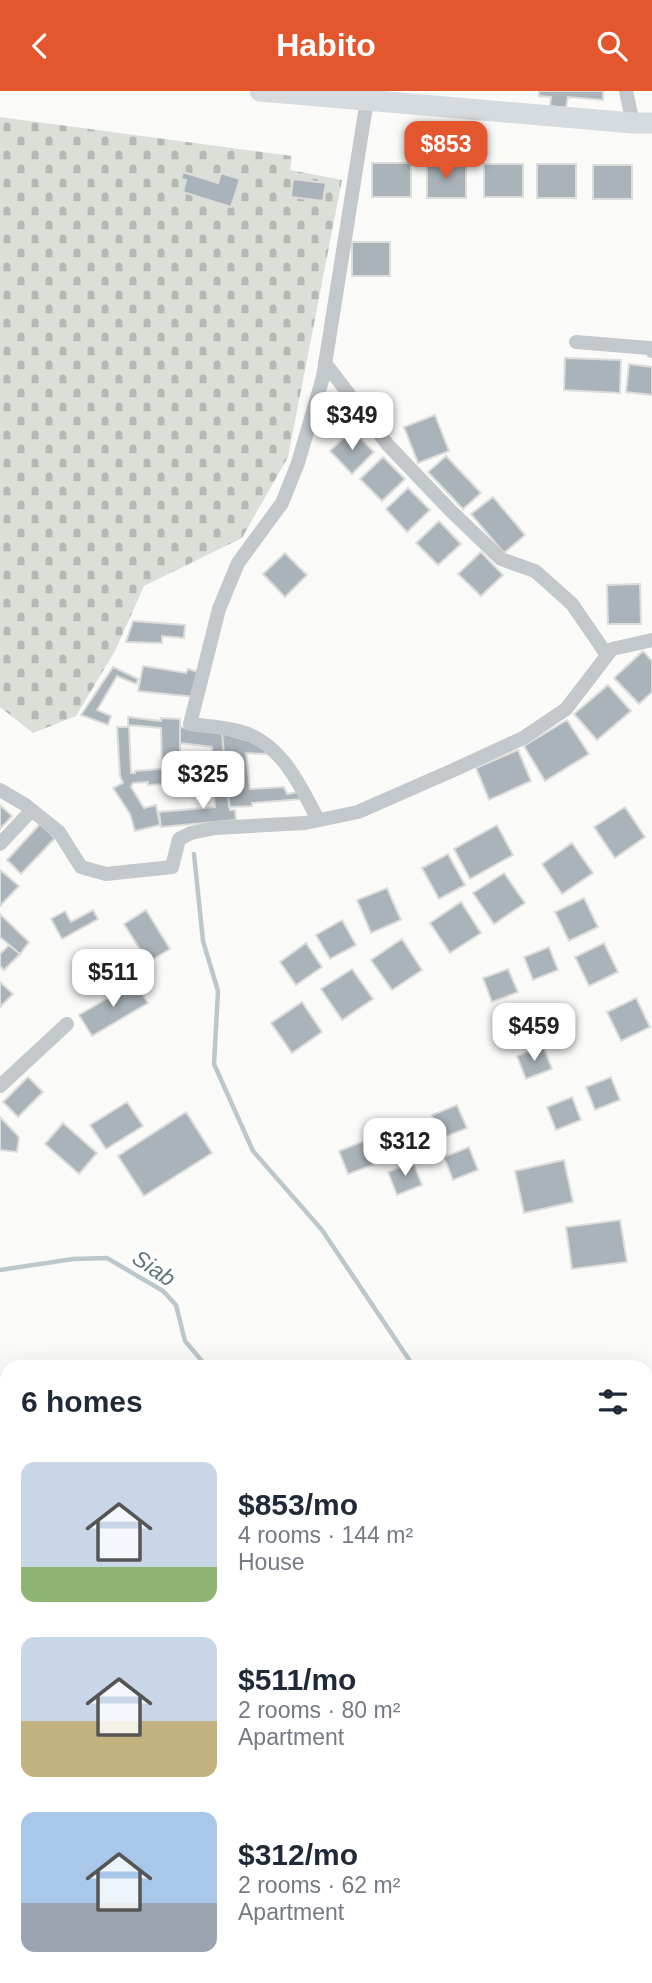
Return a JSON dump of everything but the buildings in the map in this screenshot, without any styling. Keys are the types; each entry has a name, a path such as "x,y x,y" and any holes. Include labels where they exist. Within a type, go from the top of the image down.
{"main road":[{"path":"260,91 642,123"}],"street":[{"path":"626,91 642,123"},
{"path":"318,820 294,774 261,741 240,731 190,724 219,609 238,563 282,503 298,463 325,363 367,100"},
{"path":"576,342 651,348"},
{"path":"325,363 388,445 451,511 501,559 535,571 572,604 607,655"},
{"path":"0,790 32,810 59,832 81,867 106,874 172,867 179,839 191,833 215,828 305,823 358,812 523,738 566,709 612,649 652,640"},
{"path":"0,844 32,810"},
{"path":"0,1086 67,1024"}],"green space":[{"path":"0,117 292,156 290,170 342,180 288,457 242,538 144,586 115,651 76,716 33,733 0,707"}],"waterway":[{"path":"194,854 203,941 218,991 214,1064 253,1151 322,1230 409,1360"},
{"name":"Siab","path":"0,1270 73,1259 107,1258 163,1291 176,1305 185,1341 201,1360"}]}
